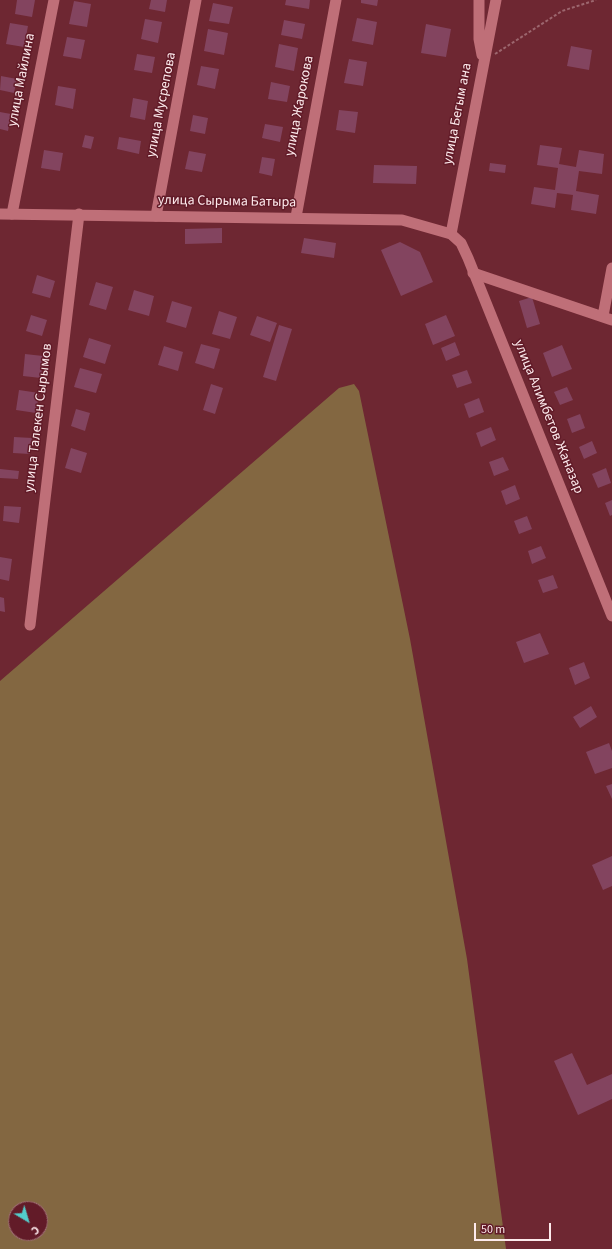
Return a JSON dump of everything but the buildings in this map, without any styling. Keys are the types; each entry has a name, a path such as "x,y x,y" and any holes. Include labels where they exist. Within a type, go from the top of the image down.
{"street":[{"name":"улица Майлина","path":"12,214 54,0"},
{"name":"улица Мусрепова","path":"156,216 196,0"},
{"name":"улица Жарокова","path":"296,217 336,0"},
{"path":"479,0 479,39 483,62"},
{"name":"улица Бегым ана","path":"451,234 496,0"},
{"name":"улица Сырыма Батыра","path":"0,214 296,217 402,220 451,234"},
{"name":"улица Талекен Сырымов","path":"30,625 79,214"},
{"name":"улица Алимбетов Жаназар","path":"451,234 461,243 612,616"},
{"path":"473,273 607,318 612,268"}],"path":[{"path":"483,62 562,11 596,0"}],"shaded area":[{"path":"354,384 359,391 410,639 467,959 506,1249 0,1249 0,681 339,388"}]}
